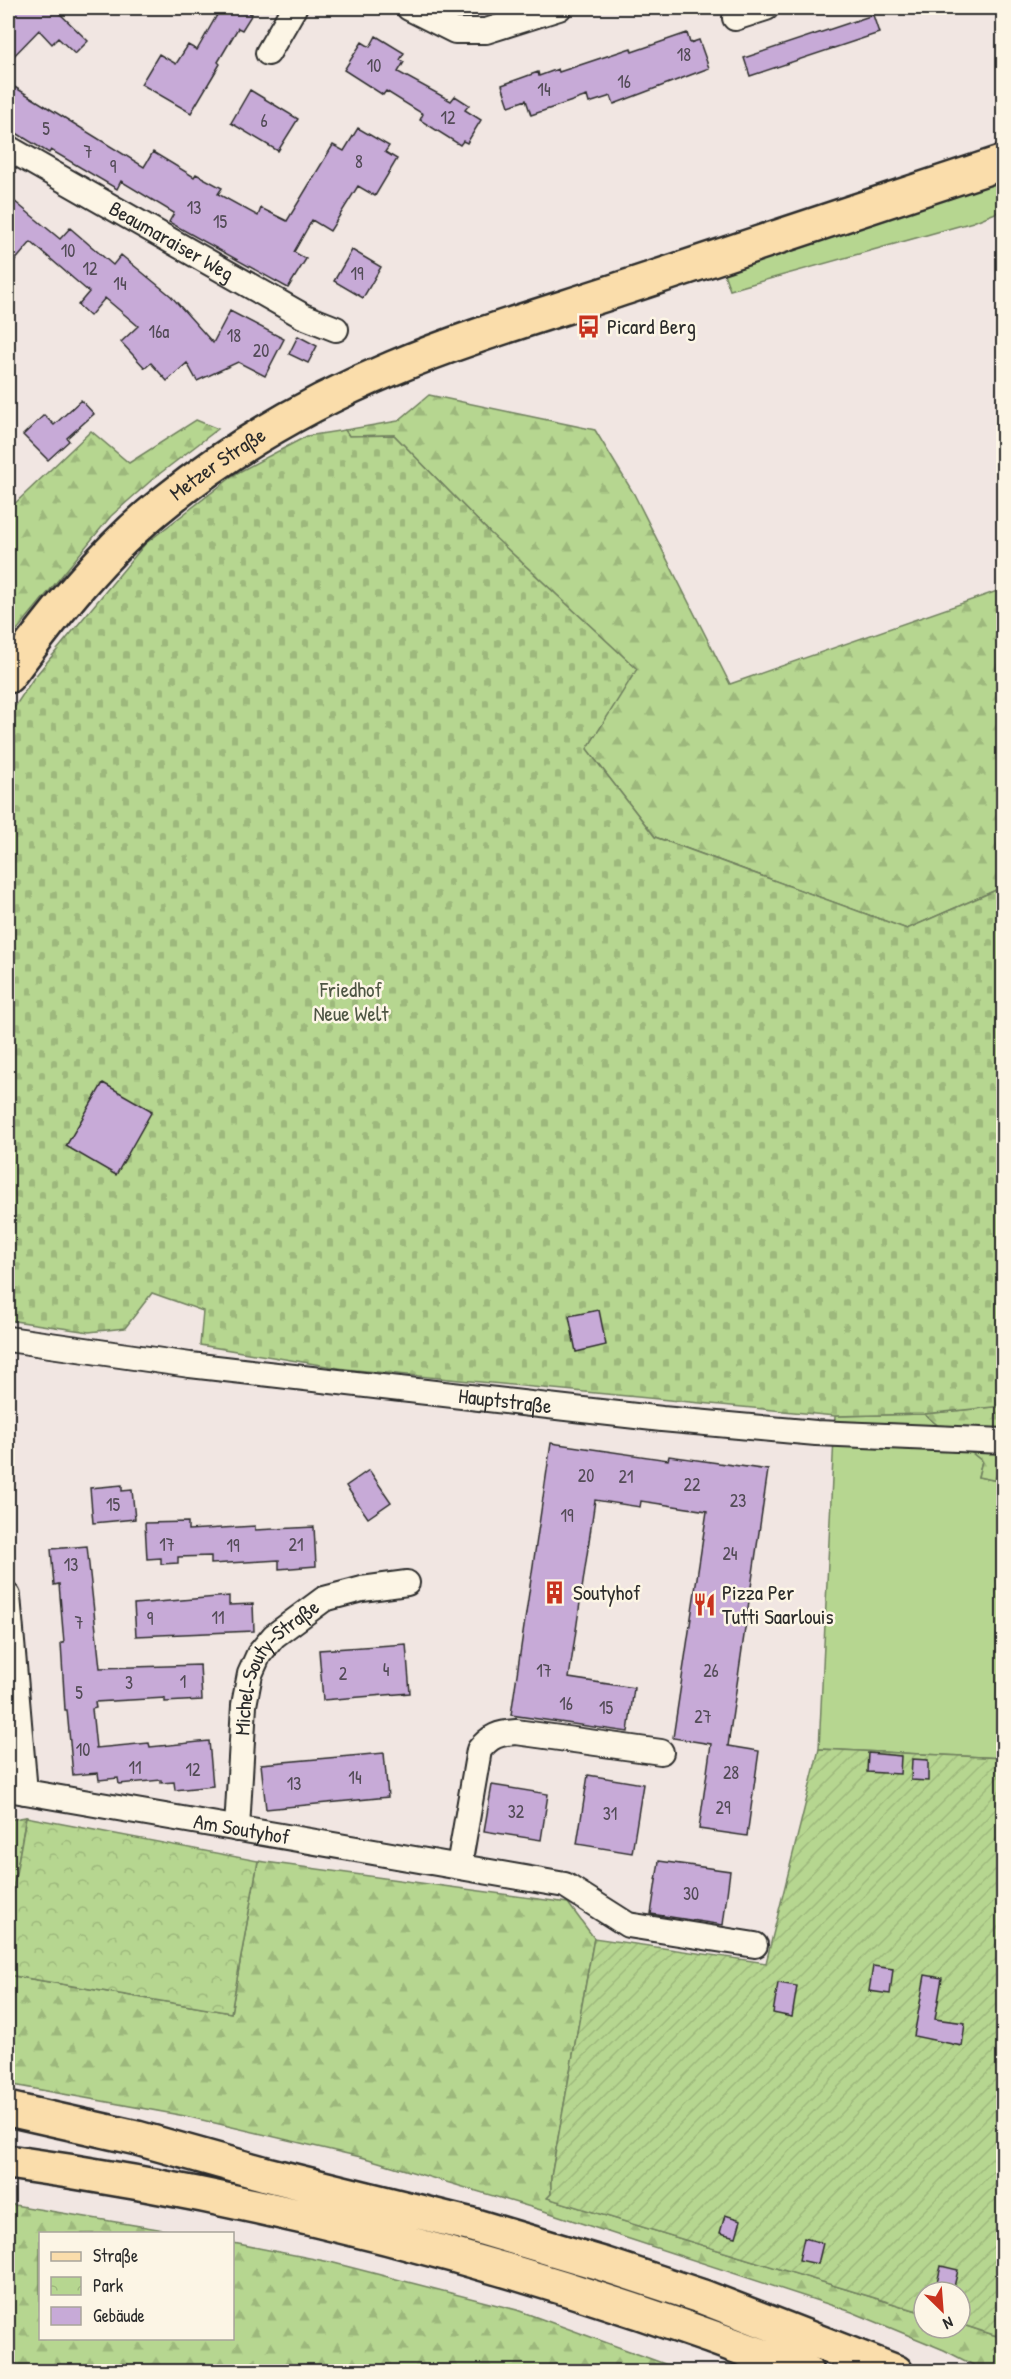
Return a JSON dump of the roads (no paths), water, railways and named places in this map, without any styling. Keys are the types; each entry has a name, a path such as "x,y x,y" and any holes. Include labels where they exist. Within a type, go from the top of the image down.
{"main road":[{"name":"Metzer Straße","path":"8,676 57,611 96,566 166,501 222,460 321,400 394,367 487,333 1004,162"},
{"path":"8,2109 137,2138 266,2174 472,2225 703,2297 896,2372"},
{"path":"8,2130 81,2140 266,2174"},
{"path":"8,2162 121,2180 256,2206 465,2257 597,2296 806,2372"},
{"path":"8,2169 121,2180"}],"street":[{"path":"268,53 294,8"},
{"path":"409,8 455,31 486,31 559,8"},
{"path":"736,19 766,8"},
{"name":"Beaumaraiser Weg","path":"8,148 303,316 336,329"},
{"name":"Hauptstraße","path":"8,1340 190,1365 662,1419 816,1433 1004,1441"},
{"name":"Michel-Souty-Straße","path":"237,1828 244,1705 250,1674 259,1654 274,1636 324,1599 362,1589 407,1583"},
{"name":"Am Soutyhof","path":"8,1596 16,1790 564,1885 628,1925 755,1945"},
{"path":"459,1866 479,1750 488,1738 501,1732 516,1732 661,1752"}],"place":[{"name":"Picard Berg","path":"589,327"},
{"name":"Soutyhof","path":"555,1593"},
{"name":"Pizza Per Tutti Saarlouis","path":"704,1605"}],"park label":[{"name":"Friedhof Neue Welt","path":"351,1002"}]}
